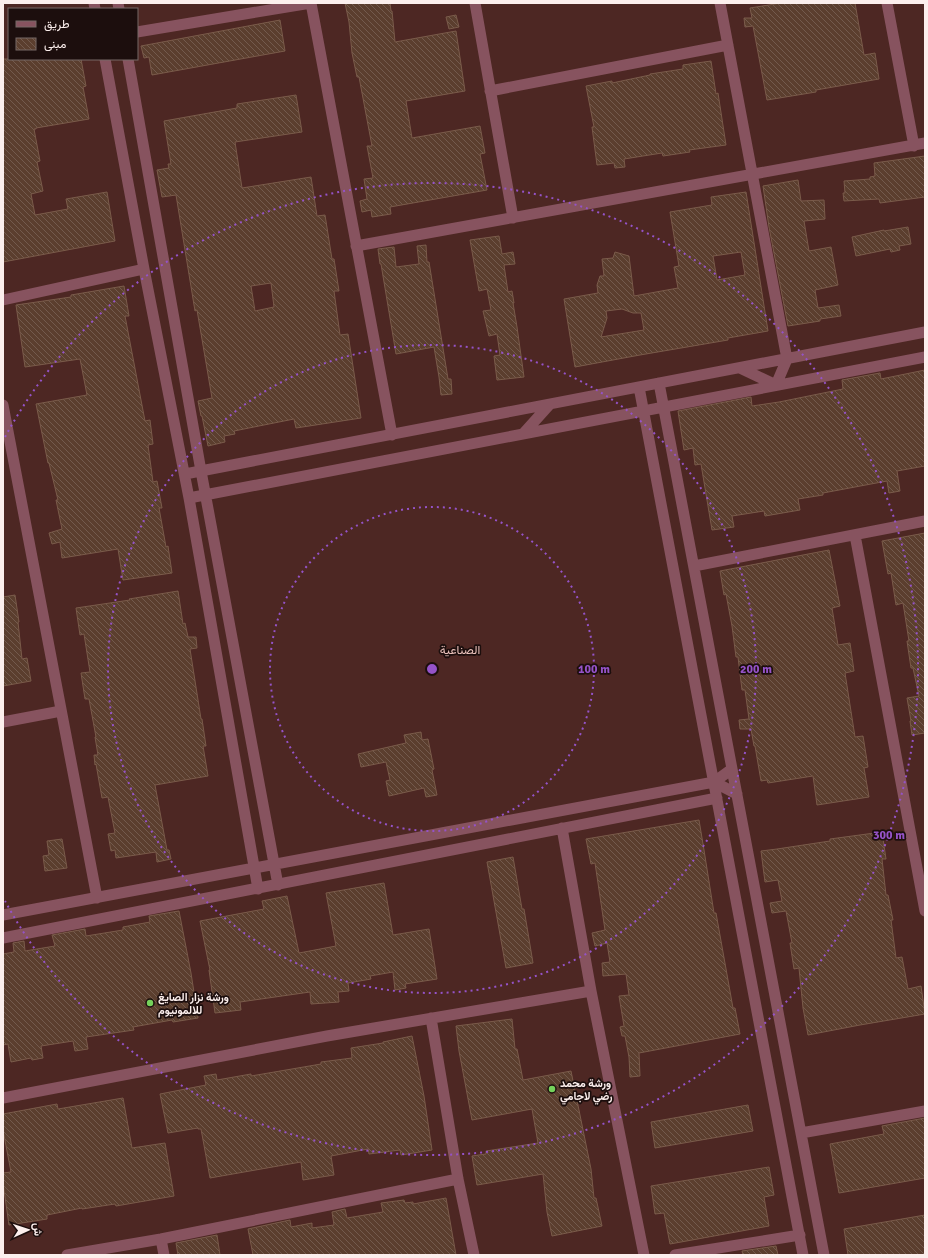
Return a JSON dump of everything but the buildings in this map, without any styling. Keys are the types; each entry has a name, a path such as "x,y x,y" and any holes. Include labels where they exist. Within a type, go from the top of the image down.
{"street":[{"path":"138,32 311,3 392,435"},
{"path":"475,3 513,218"},
{"path":"720,3 787,359 776,385"},
{"path":"887,3 914,146"},
{"path":"490,91 728,45"},
{"path":"105,60 144,269 190,498 258,889"},
{"path":"128,60 201,471 278,885"},
{"path":"356,246 925,143"},
{"path":"3,300 144,269"},
{"path":"185,474 925,332"},
{"path":"190,498 925,357"},
{"path":"740,368 776,385"},
{"path":"659,383 824,1255"},
{"path":"639,387 803,1255"},
{"path":"523,434 550,404"},
{"path":"3,405 5,422 97,898"},
{"path":"694,566 925,521"},
{"path":"855,535 925,911"},
{"path":"3,722 62,711"},
{"path":"3,915 714,782 732,769"},
{"path":"714,782 737,794"},
{"path":"3,938 717,798"},
{"path":"562,828 591,991 644,1255"},
{"path":"3,1098 327,1036 591,991"},
{"path":"431,1018 458,1179 474,1255"},
{"path":"801,1133 925,1111"},
{"path":"67,1255 161,1239 458,1179"},
{"path":"675,1255 800,1235"},
{"path":"161,1239 164,1255"}],"shaded area":[{"path":"3,3 925,3 925,1255 3,1255"}],"place":[{"name":"ورشة نزار الصايغ للالمونيوم","path":"150,1003"},
{"name":"ورشة محمد رضي لاجامي","path":"552,1089"}],"district":[{"name":"الصناعية","path":"460,650"}]}
